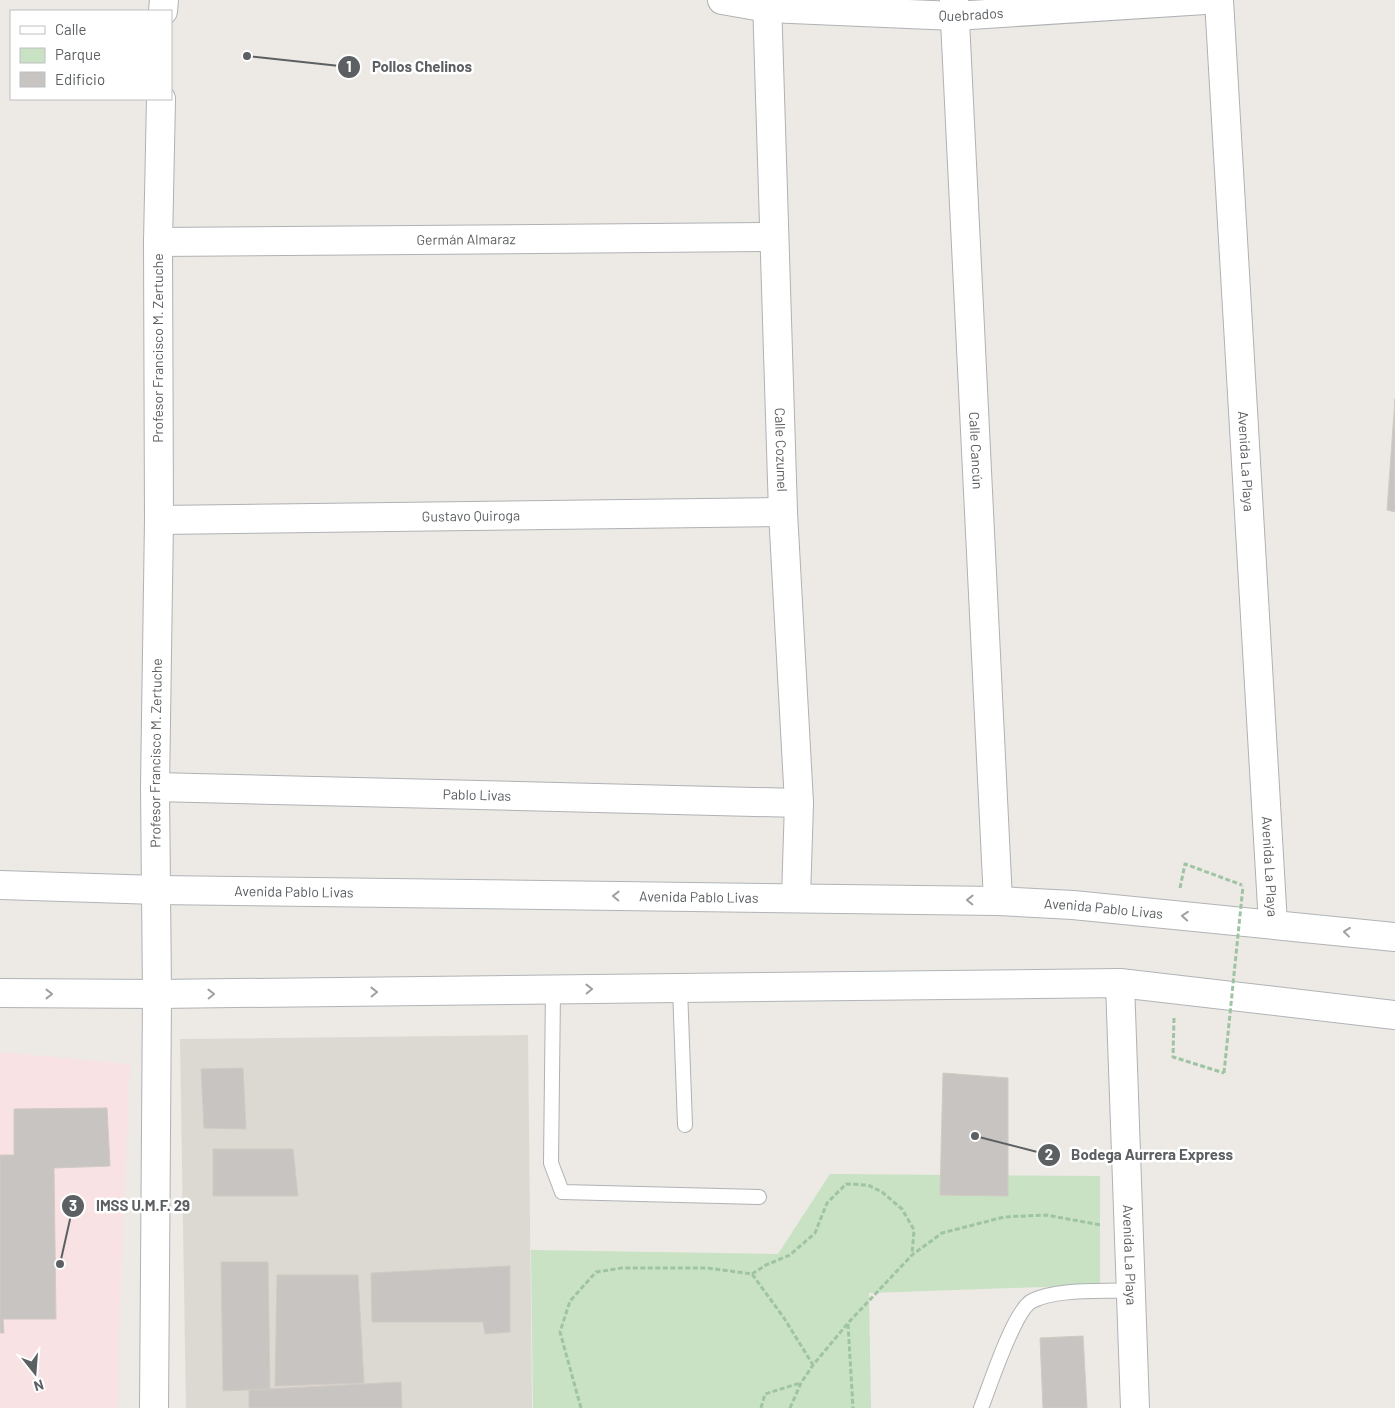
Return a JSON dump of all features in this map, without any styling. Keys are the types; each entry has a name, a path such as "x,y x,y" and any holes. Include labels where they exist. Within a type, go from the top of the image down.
{"street":[{"name":"Quebrados","path":"722,0 767,4 954,8 1205,0"},
{"name":"Avenida La Playa","path":"1219,0 1273,924"},
{"name":"Calle Cozumel","path":"767,4 783,512 799,803 796,898"},
{"name":"Calle Cancún","path":"954,8 998,900"},
{"name":"Profesor Francisco M. Zertuche","path":"154,1408 157,994 155,787 158,520 158,242 161,100"},
{"name":"Germán Almaraz","path":"158,242 774,237"},
{"name":"Gustavo Quiroga","path":"158,520 783,512"},
{"name":"Pablo Livas","path":"155,787 799,803"},
{"name":"Avenida Pablo Livas","path":"0,885 157,890 998,900 1073,905 1395,937"},
{"name":"Avenida La Playa","path":"1120,983 1135,1408"},
{"path":"0,993 157,994 1120,983 1395,1015"}],"lane":[{"path":"680,988 685,1125"},
{"path":"553,990 551,1163 562,1192 759,1197"},
{"path":"981,1408 1018,1316 1031,1301 1057,1294 1132,1290"}],"path":[{"path":"1174,990 1173,1056 1224,1074 1243,886 1185,864"},
{"path":"581,1408 560,1332 570,1301 596,1272 622,1268 707,1268 752,1274 766,1265 790,1255 816,1233 827,1203 846,1184 868,1185 882,1192 902,1209 914,1230 912,1255"},
{"path":"790,1408 801,1383 813,1364 848,1323 912,1255 942,1233 1004,1217 1046,1215 1129,1230"},
{"path":"752,1274 784,1318 813,1364"},
{"path":"848,1323 853,1408"},
{"path":"761,1408 765,1394 801,1383"}],"shaded area":[{"path":"528,1035 532,1408 186,1408 180,1039"},
{"path":"0,1052 130,1064 119,1325 118,1408 0,1408"}],"green space":[{"path":"830,1174 1100,1176 1100,1285 869,1293 871,1408 533,1408 531,1250 778,1254"}],"building":[{"path":"1395,399 1395,512 1387,510"},
{"path":"243,1068 246,1129 204,1128 201,1069"},
{"path":"943,1073 1008,1078 1008,1196 940,1195"},
{"path":"107,1108 110,1166 54,1168 56,1319 3,1319 4,1333 0,1333 0,1155 14,1155 14,1109"},
{"path":"213,1149 293,1149 298,1196 213,1196"},
{"path":"221,1262 268,1262 270,1389 223,1391"},
{"path":"510,1266 510,1332 485,1334 483,1322 372,1322 371,1273"},
{"path":"277,1275 358,1275 364,1383 275,1386"},
{"path":"1083,1336 1087,1408 1043,1408 1040,1338"},
{"path":"401,1382 402,1408 249,1408 249,1390"}],"place":[{"name":"Pollos Chelinos","path":"247,56"},
{"name":"Bodega Aurrera Express","path":"975,1136"},
{"name":"IMSS U.M.F. 29","path":"60,1264"}]}
